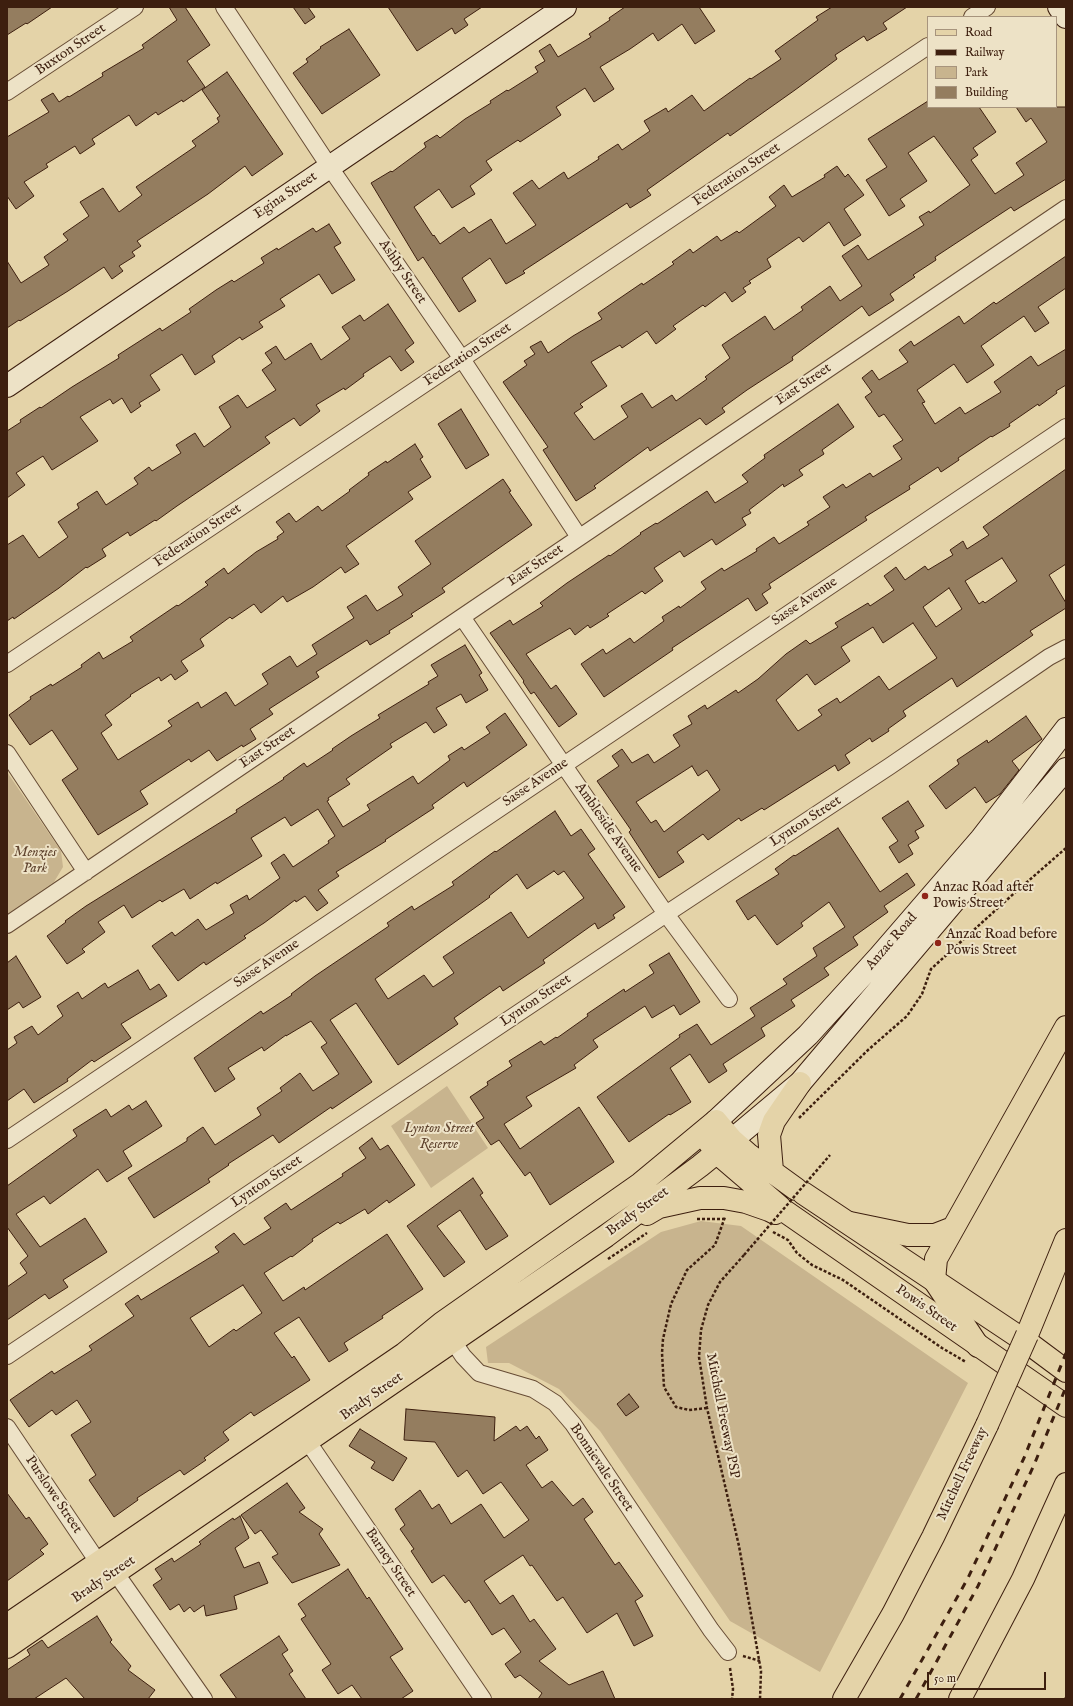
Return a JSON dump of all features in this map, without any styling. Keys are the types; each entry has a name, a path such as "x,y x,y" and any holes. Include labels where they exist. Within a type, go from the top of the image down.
{"main road":[{"name":"Egina Street","path":"7,386 565,7"},
{"path":"1059,7 1066,17"},
{"name":"Anzac Road","path":"709,1127 808,1035 879,957 981,839 1066,729"},
{"name":"Anzac Road","path":"724,1146 800,1082 1066,769"},
{"path":"975,1355 934,1280 936,1259 1066,1027"},
{"path":"772,1171 770,1135 774,1121 800,1082"},
{"name":"Powis Street","path":"709,1127 779,1216 808,1228 975,1355 1066,1406"},
{"name":"Brady Street","path":"7,1625 107,1567 302,1434 447,1332 640,1184 709,1127"},
{"name":"Powis Street","path":"724,1146 748,1155 1031,1345 1066,1371"},
{"name":"Brady Street","path":"447,1332 621,1225 724,1146"},
{"path":"621,1225 627,1225 659,1207 700,1198 724,1208 746,1202 769,1210 779,1216"},
{"path":"850,1223 908,1234 935,1235 953,1228"},
{"name":"Mitchell Freeway","path":"844,1699 893,1614 926,1551 986,1425 1043,1297 1066,1240"},
{"path":"960,1699 1023,1579 1066,1484"},
{"name":"Brady Street","path":"7,1647 107,1567"}],"street":[{"name":"Buxton Street","path":"7,92 135,7"},
{"name":"Ashby Street","path":"224,7 329,166 462,359 579,537"},
{"path":"974,16 987,7"},
{"name":"Federation Street","path":"7,664 927,47"},
{"name":"East Street","path":"7,925 1066,208"},
{"name":"Sasse Avenue","path":"7,1140 1066,427"},
{"name":"Ambleside Avenue","path":"462,616 666,914 729,999"},
{"name":"Lynton Street","path":"7,1356 666,914 890,766 1049,657 1066,648"},
{"path":"7,753 86,872"},
{"name":"Bonnievale Street","path":"447,1332 463,1356 479,1373 533,1388 555,1403 573,1424 707,1624 728,1652"},
{"name":"Purslowe Street","path":"7,1427 204,1699"},
{"name":"Barney Street","path":"302,1434 483,1699"}],"path":[{"path":"794,1122 804,1115 868,1050 907,1016 922,994 931,969 1010,896 1066,848"},
{"name":"Mitchell Freeway PSP","path":"760,1699 762,1681 760,1661 739,1546 707,1408 699,1357 699,1344 702,1324 708,1305 720,1282 830,1156"},
{"path":"694,1219 724,1208"},
{"path":"707,1408 689,1410 676,1407 664,1387 662,1353 663,1339 671,1304 687,1270 715,1245 724,1208"},
{"path":"779,1216 788,1240 798,1253 812,1265 843,1280 954,1355 975,1355"},
{"path":"606,1261 651,1230"},
{"path":"732,1699 733,1689 728,1652 760,1661"}],"green space":[{"name":"Menzies Park","path":"7,772 61,851 63,867 54,882 7,914"},
{"name":"Lynton Street Reserve","path":"447,1086 488,1148 431,1188 391,1126"},
{"path":"701,1221 741,1226 968,1383 820,1672 730,1621 600,1431 559,1389 509,1363 488,1363 486,1347 661,1232"}],"building":[{"path":"7,7 52,7 27,24 26,23 7,35"},
{"path":"169,7 185,7 210,45 187,61 205,87 183,102 182,100 158,115 156,112 136,126 129,115 92,139 95,144 80,154 75,146 46,164 48,167 24,182 34,196 16,209 7,196 7,137 49,112 41,100 53,93 59,102 68,96 69,97 103,76 102,73 144,48 142,45 177,20"},
{"path":"293,7 308,7 315,17 305,24"},
{"path":"388,7 482,7 464,19 468,25 455,34 452,28 417,51"},
{"path":"625,7 699,7 715,31 695,44 682,24 658,41 653,33 600,67 614,89 594,102 585,88 556,107 561,115 520,142 518,140 486,161 492,170 470,186 475,194 452,208 439,189 414,207 440,244 464,227 469,233 491,219 506,244 536,225 513,193 532,180 539,189 564,172 568,179 599,159 598,157 618,144 622,150 650,131 644,121 666,108 668,112 692,95 704,111 750,78 751,79 781,59 775,51 818,20 816,17 832,7 907,7 883,23 887,29 867,41 864,36 835,55 837,59 795,90 730,136 728,133 647,190 651,195 630,208 627,203 523,271 525,273 506,284 490,258 462,278 476,301 459,312 423,257 418,261 371,183 391,171 392,172 426,147 424,143 437,135 440,138 465,119 491,103 490,101 538,72 535,67 545,61 539,51 550,44 558,57 591,37 589,34 610,20 609,18"},
{"path":"349,29 380,75 322,114 293,73 308,62 306,59 321,48 320,47"},
{"path":"227,72 283,154 252,176 245,166 208,194 137,241 141,246 132,252 135,256 119,266 123,271 112,279 104,267 7,328 7,261 21,283 49,265 44,257 68,240 63,234 89,216 80,202 103,188 119,212 142,195 136,187 196,146 192,141 219,122 217,118 220,116 202,90"},
{"path":"927,102 927,108 980,108 996,132 973,148 978,155 971,160 995,194 1024,175 1016,163 1047,142 1031,118 1026,122 1017,108 1066,107 1066,179 1014,211 1011,207 935,257 936,260 913,275 915,277 890,294 894,300 869,316 862,306 792,357 793,360 722,408 725,412 706,425 700,418 650,451 648,447 594,486 596,488 576,501 543,450 548,447 503,382 527,365 524,361 535,354 530,347 541,341 548,353 602,319 598,313 642,283 643,285 674,264 672,262 690,249 693,253 717,236 721,241 737,231 739,233 776,206 769,197 784,185 792,197 825,177 824,175 837,166 845,177 848,174 864,195 844,209 861,235 844,246 829,222 803,242 799,237 767,259 771,267 749,281 751,283 743,288 746,292 732,302 725,292 705,307 703,305 673,326 676,329 656,344 647,331 622,348 620,345 591,362 607,386 580,404 583,407 574,413 594,440 628,417 621,406 642,393 652,408 672,395 676,401 707,379 705,377 730,358 722,345 765,316 774,330 803,310 801,307 830,286 840,301 862,286 842,256 858,245 868,260 924,225 919,217 929,211 930,213 970,185 934,136 908,153 927,181 900,199 905,206 889,216 866,180 887,167 868,139"},
{"path":"329,224 341,243 334,247 355,280 332,294 319,274 280,299 285,306 259,322 263,327 242,340 240,337 212,356 215,362 195,375 182,354 150,375 160,390 139,403 141,406 131,413 122,398 113,404 110,399 80,417 98,441 52,470 43,456 16,473 25,485 7,498 7,431 21,422 20,420 119,358 118,355 160,328 162,331 191,312 189,309 216,290 232,280 234,282 264,263 261,258 277,248 278,250 313,228 316,232"},
{"path":"1066,256 1066,288 1038,307 1049,323 1035,332 1024,316 981,346 994,365 967,383 954,364 917,390 925,402 922,403 935,424 960,407 965,414 1001,392 994,382 1031,356 1038,366 1066,349 1066,385 1056,391 1057,393 1039,406 1038,404 1009,424 1010,426 992,437 991,436 958,458 959,460 941,472 938,467 909,486 910,489 865,517 867,520 769,584 771,588 762,594 768,603 756,611 748,598 672,648 673,650 604,697 581,664 603,649 606,654 630,638 634,643 664,621 662,617 679,606 680,608 706,589 701,582 722,568 724,571 757,551 756,549 774,537 779,544 809,525 807,522 830,507 823,497 843,484 846,488 870,473 873,477 902,459 893,446 903,440 884,414 879,417 865,397 872,392 862,378 872,370 879,380 908,362 899,350 911,341 914,346 959,316 964,324 994,302 996,304"},
{"path":"388,304 414,343 405,350 414,362 401,371 390,356 363,374 364,376 345,390 344,388 316,405 320,411 300,426 294,418 265,437 270,443 156,521 155,520 130,536 128,532 102,549 106,556 87,568 86,567 59,588 14,619 13,617 7,621 7,545 23,535 39,558 68,537 58,522 79,508 77,504 97,491 106,505 138,484 134,478 149,467 152,471 181,453 176,445 195,433 204,447 231,427 219,407 238,395 247,408 276,390 262,370 272,363 265,353 276,346 285,360 311,343 321,360 350,339 342,327 360,315 364,321"},
{"path":"838,404 854,427 822,450 824,454 799,470 803,475 784,487 783,484 749,510 751,513 742,518 746,525 716,545 712,539 684,557 680,551 654,568 663,581 645,594 642,591 607,614 609,616 590,628 588,625 575,635 570,628 526,654 551,689 556,685 577,714 559,727 534,692 531,694 523,682 524,681 490,633 510,620 513,625 543,606 540,603 567,583 609,555 610,556 641,534 640,533 656,523 657,524 707,491 715,503 748,482 742,475 765,458 764,455"},
{"path":"461,409 489,455 466,469 438,424"},
{"path":"415,444 423,457 420,459 431,477 408,492 413,499 346,546 359,564 345,573 341,567 313,587 287,602 283,596 261,613 254,604 232,619 230,617 200,639 204,646 181,661 188,671 175,680 171,674 161,681 159,677 130,695 131,696 105,715 112,725 101,733 118,760 172,726 168,721 198,702 201,708 226,692 235,706 268,684 262,674 290,656 297,667 317,654 312,645 354,618 347,607 366,595 377,611 403,595 398,587 431,564 415,541 503,479 511,491 509,492 532,525 442,588 445,592 411,614 413,616 389,631 390,633 370,645 367,640 316,672 319,677 269,709 273,714 250,729 256,739 243,747 242,745 217,761 209,750 191,762 189,759 140,791 148,804 98,835 62,780 78,769 52,730 30,745 9,715 31,699 30,697 51,684 52,686 82,667 81,665 99,652 103,659 133,641 130,637 208,585 205,582 224,568 228,574 256,552 278,539 277,537 284,532 276,522 289,513 296,522 318,506 322,511 350,491 349,490 369,475 368,473 386,461 387,463"},
{"path":"1066,469 1066,564 1049,575 1066,603 1066,608 1030,631 1033,635 957,687 952,678 903,711 906,716 888,729 889,731 872,742 870,738 845,755 850,763 838,771 835,765 764,810 762,808 741,821 739,818 708,840 703,834 677,852 684,862 659,878 629,832 631,830 597,781 619,766 612,756 622,749 632,763 648,754 654,763 680,746 673,735 692,724 688,716 705,705 707,709 736,690 738,693 758,679 786,654 806,640 810,644 838,627 835,623 868,603 870,606 894,590 884,576 896,567 905,580 925,566 928,570 953,555 950,550 963,541 967,549 989,535 983,527","holes":["1002,558 1017,581 985,603 983,601 979,604 965,581","949,588 962,609 936,627 923,607","913,623 937,658 889,690 879,676 840,703 837,698 818,710 822,715 798,731 776,700 807,674 815,685 850,661 841,647 873,627 883,643","692,766 698,776 707,770 720,790 664,832 656,820 651,823 636,802"]},
{"path":"465,645 482,673 479,675 488,690 466,703 461,694 436,708 447,725 434,733 426,722 390,744 392,747 346,779 350,784 328,798 329,800 327,801 343,827 370,810 367,805 413,776 418,784 450,760 448,756 462,747 464,750 490,733 486,727 505,713 527,745 467,787 464,782 432,805 434,808 385,840 386,841 336,872 339,876 318,890 328,903 317,911 305,896 296,902 295,900 244,936 246,938 206,965 204,962 178,981 152,946 172,932 175,936 198,919 206,930 234,913 230,905 247,895 249,900 280,878 271,863 284,854 293,867 329,843 328,841 335,836 318,809 291,826 285,817 251,838 262,856 217,884 216,882 190,899 184,889 162,902 160,900 132,918 124,905 98,922 105,932 82,949 85,952 67,964 47,936 66,922 65,921 86,906 237,812 236,810 284,779 283,778 304,763 307,767 351,736 380,718 378,715 429,684 428,682 438,676 431,665"},
{"path":"1026,716 1042,739 1012,761 1019,770 1000,794 986,803 975,787 946,809 929,786 959,764 957,760 987,740 988,743"},
{"path":"908,801 924,826 915,831 919,838 908,845 913,854 899,863 889,847 898,841 882,818"},
{"path":"555,811 571,836 581,829 595,849 588,854 625,907 613,915 615,918 598,929 595,923 543,960 545,963 503,991 500,986 454,1018 458,1024 398,1065 356,1003 330,1020 372,1082 332,1109 331,1107 279,1143 273,1135 228,1164 229,1165 208,1179 210,1182 154,1218 128,1178 187,1141 187,1138 203,1127 215,1145 261,1115 257,1108 282,1091 280,1088 300,1073 313,1091 339,1074 321,1047 327,1043 311,1021 286,1035 264,1051 262,1047 228,1068 235,1079 215,1092 194,1058 261,1011 263,1014 292,995 291,994 315,976 389,926 387,923 412,906 414,910 454,885 452,882 495,851 496,852","holes":["554,871 558,875 564,871 584,898 528,938 511,912 443,957 454,973 433,987 424,975 388,999 375,979 490,897 489,896 517,874 527,889"]},
{"path":"838,828 880,892 907,873 915,885 884,906 888,912 853,937 858,945 824,968 829,975 791,1000 795,1006 761,1028 765,1036 723,1064 727,1071 709,1083 690,1054 670,1068 691,1102 670,1115 669,1114 629,1142 597,1097 680,1037 679,1035 697,1024 711,1045 755,1016 750,1008 787,984 783,979 817,956 813,948 845,927 829,902 801,923 803,926 777,945 755,915 748,920 736,901 779,874 775,869 794,855 795,856"},
{"path":"669,953 700,1002 680,1015 674,1005 652,1018 645,1006 593,1040 598,1047 574,1065 576,1068 526,1097 532,1106 504,1124 520,1149 579,1107 614,1162 550,1205 530,1172 525,1176 499,1140 491,1145 476,1123 484,1118 470,1097 488,1085 487,1082 512,1066 509,1061 541,1041 544,1045 556,1037 557,1038 588,1016 587,1014 624,989 625,992 654,973 649,965"},
{"path":"16,956 41,997 23,1008 19,1002 7,1010 7,963"},
{"path":"138,970 150,990 159,984 167,996 121,1024 131,1038 94,1062 92,1060 67,1079 68,1081 34,1103 24,1089 7,1101 7,1050 17,1043 14,1037 32,1026 38,1035 63,1016 57,1006 78,992 82,999 105,983 108,988"},
{"path":"146,1101 162,1126 123,1151 132,1166 107,1182 98,1169 50,1204 44,1196 16,1214 40,1247 85,1218 107,1252 63,1280 68,1287 49,1299 45,1294 7,1320 7,1287 27,1273 20,1263 28,1256 7,1227 7,1186 77,1136 73,1130 106,1109 111,1117 129,1105 132,1110"},
{"path":"372,1138 380,1150 388,1145 415,1185 389,1203 387,1200 368,1214 365,1209 340,1224 338,1222 312,1239 313,1241 292,1257 291,1256 264,1273 283,1301 304,1287 305,1290 387,1234 423,1289 382,1316 383,1318 344,1343 348,1350 329,1362 299,1317 274,1333 292,1358 294,1356 310,1380 254,1416 251,1412 223,1432 229,1440 204,1458 206,1460 184,1475 180,1470 137,1498 138,1500 114,1517 89,1480 96,1475 71,1435 91,1422 77,1400 56,1415 52,1410 29,1427 10,1400 52,1371 54,1374 92,1350 89,1346 134,1316 125,1304 138,1295 141,1300 219,1252 215,1247 234,1233 244,1245 271,1228 264,1218 286,1203 291,1210 343,1176 342,1174 366,1158 359,1148","holes":["243,1285 262,1313 236,1331 234,1329 209,1347 190,1318"]},
{"path":"473,1178 483,1193 480,1195 508,1236 486,1250 460,1210 437,1226 465,1262 444,1277 407,1226"},
{"path":"629,1394 639,1407 626,1416 617,1404"},
{"path":"406,1409 495,1417 494,1441 516,1426 520,1431 527,1426 536,1439 539,1436 548,1450 526,1465 542,1488 552,1481 573,1506 583,1498 593,1512 584,1519 615,1565 619,1562 643,1596 635,1601 653,1636 634,1646 617,1613 587,1633 563,1597 557,1601 532,1565 530,1566 523,1555 484,1581 500,1604 513,1595 530,1622 534,1619 556,1649 539,1661 569,1685 603,1671 615,1699 538,1699 542,1693 520,1675 515,1678 505,1664 521,1652 504,1628 492,1635 469,1600 465,1603 444,1575 432,1583 411,1551 414,1549 400,1529 405,1525 395,1509 420,1490 432,1509 439,1504 451,1524 481,1504 504,1538 529,1520 501,1482 483,1494 467,1470 458,1477 435,1442 404,1440"},
{"path":"360,1429 407,1458 393,1481 371,1468 375,1462 349,1446"},
{"path":"287,1483 305,1508 299,1512 323,1529 319,1534 340,1565 292,1583 272,1557 278,1554 261,1530 255,1534 241,1515"},
{"path":"7,1493 26,1519 29,1517 48,1544 40,1550 44,1554 7,1581"},
{"path":"240,1516 249,1538 235,1548 244,1568 259,1562 268,1583 234,1596 237,1609 206,1616 204,1605 194,1612 190,1607 184,1612 179,1604 170,1610 153,1585 162,1579 155,1569 172,1558 174,1562 201,1544 199,1542 211,1533 233,1518 234,1520"},
{"path":"348,1569 367,1599 369,1597 403,1649 390,1657 413,1691 401,1699 362,1699 352,1685 338,1694 322,1670 331,1664 301,1619 306,1616 298,1604"},
{"path":"97,1616 112,1640 110,1642 131,1666 128,1670 155,1690 148,1699 85,1699 66,1678 34,1699 7,1699 7,1670 30,1655 27,1650 42,1640 48,1648"},
{"path":"279,1636 288,1650 282,1654 293,1671 289,1674 306,1699 237,1699 220,1675"}],"railway":[{"path":"900,1699 968,1578 1024,1458 1066,1353"},
{"path":"916,1699 978,1586 1034,1465 1066,1387"}],"place":[{"name":"Anzac Road after Powis Street","path":"925,896"},
{"name":"Anzac Road before Powis Street","path":"938,943"}]}
